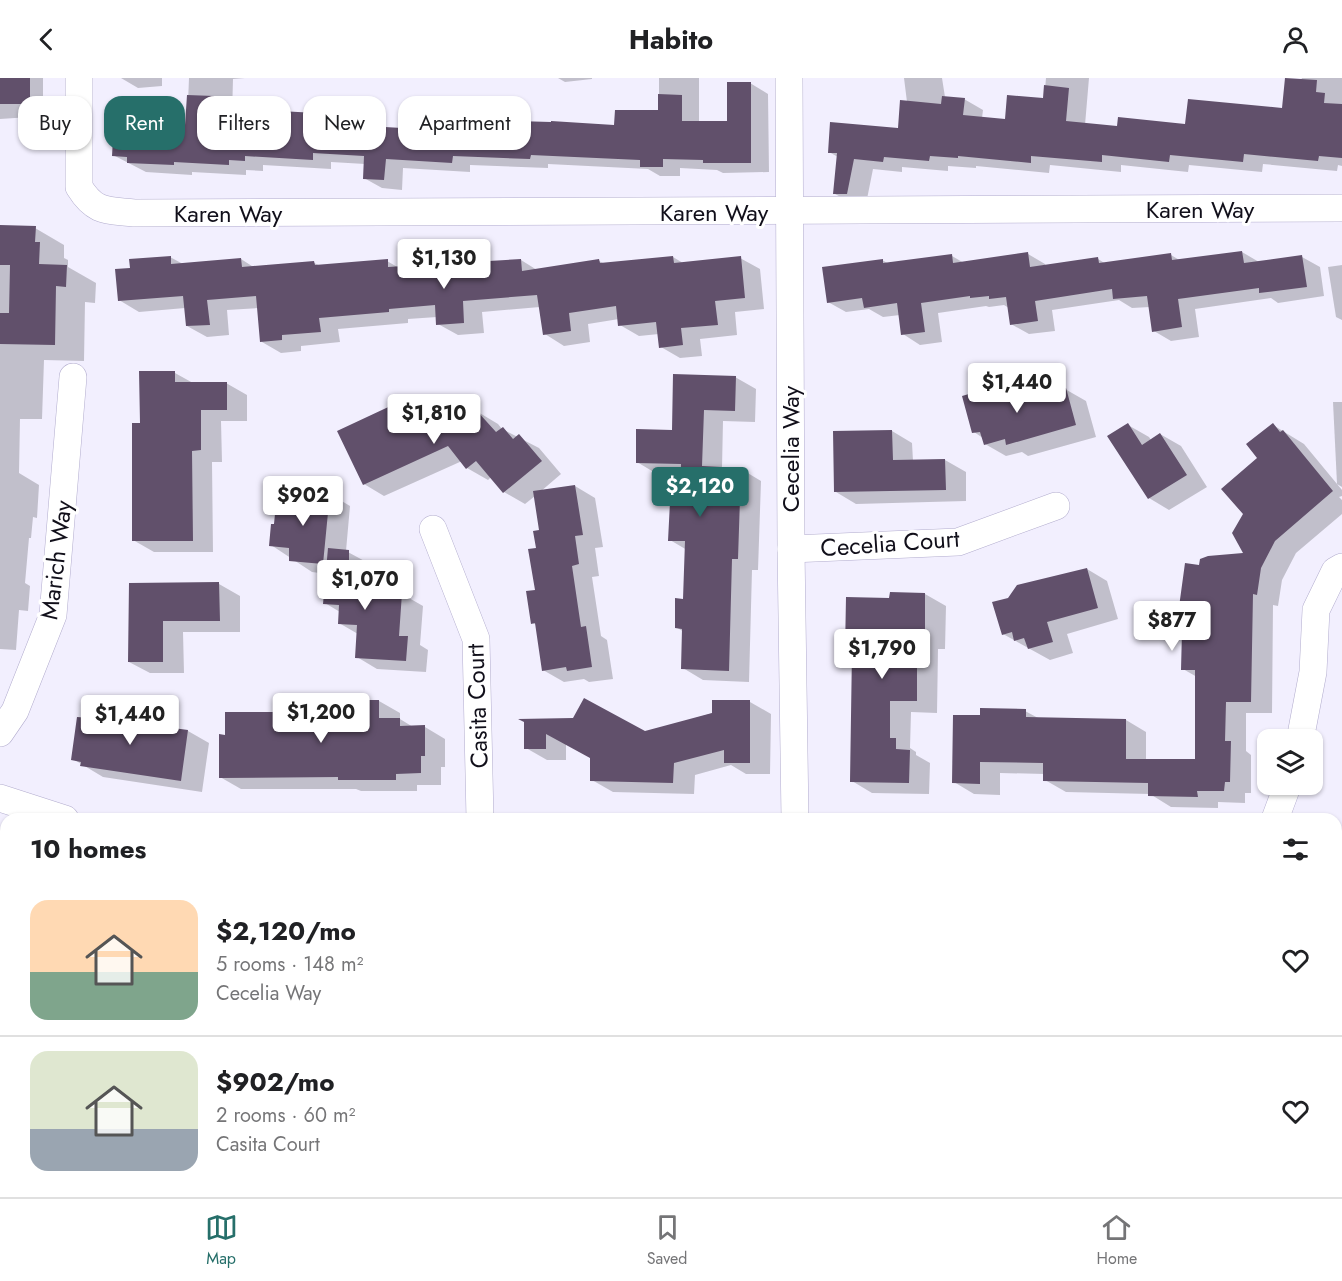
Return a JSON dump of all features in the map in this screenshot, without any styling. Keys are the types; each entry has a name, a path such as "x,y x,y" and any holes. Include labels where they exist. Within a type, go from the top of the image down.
{"street":[{"name":"Karen Way","path":"79,78 79,188 88,202 101,210 134,213 789,212 1342,208"},
{"name":"Cecelia Way","path":"789,78 795,813"},
{"name":"Marich Way","path":"0,733 15,711 53,615 73,377"},
{"name":"Cecelia Court","path":"791,549 958,542 1056,506"},
{"name":"Casita Court","path":"433,529 476,639 480,813"},
{"path":"1302,729 1313,672 1316,610 1335,571 1342,567"},
{"path":"1277,813 1284,795"},
{"path":"0,798 46,813"}],"building":[{"path":"0,78 30,78 30,96 18,96 18,104 0,104"},
{"path":"1285,78 1317,80 1316,92 1325,93 1324,103 1342,104 1342,158 1319,156 1318,161 1244,154 1243,162 1170,155 1169,162 1102,155 1102,162 1031,156 1031,163 958,156 958,158 930,156 929,161 884,157 883,162 854,159 847,194 833,194 837,153 828,153 830,122 898,128 900,100 941,104 942,96 965,98 963,115 1005,119 1007,95 1043,98 1044,85 1069,88 1066,121 1117,126 1118,117 1185,124 1188,99 1282,108"},
{"path":"727,82 751,82 751,163 703,163 703,160 663,159 663,167 640,167 640,160 531,155 530,159 453,156 452,163 386,159 384,180 363,179 364,156 313,153 313,160 245,156 245,161 229,160 229,165 174,162 174,165 127,163 127,157 112,156 112,150 185,150 187,95 214,96 197,96 197,150 291,150 291,112 303,112 303,150 386,150 386,127 398,128 398,150 531,150 531,121 614,125 615,110 658,110 658,94 682,95 682,121 727,121"},
{"path":"0,225 36,226 35,242 40,242 39,264 67,265 66,287 56,286 55,345 0,344 0,313 9,313 10,265 0,265"},
{"path":"1242,251 1244,263 1302,255 1307,287 1259,293 1259,288 1178,299 1182,327 1152,332 1147,296 1113,299 1112,289 1035,301 1038,321 1010,325 1006,297 989,299 989,296 970,298 970,296 921,303 925,332 901,335 897,303 864,308 862,298 827,303 822,267 883,259 883,263 952,254 953,263 1028,252 1030,267 1098,257 1099,263 1171,253 1172,260"},
{"path":"171,256 171,264 241,258 242,267 314,261 315,265 388,259 388,267 521,259 522,271 599,259 600,263 673,256 674,263 741,256 745,298 715,301 718,325 681,328 683,345 659,348 656,322 618,326 616,306 569,313 571,331 543,335 537,295 463,301 464,323 436,325 435,305 389,309 389,312 319,318 321,332 282,335 282,340 260,342 256,296 207,300 210,325 186,326 183,296 118,301 115,269 130,268 129,259"},
{"path":"139,371 175,371 175,382 227,382 227,410 201,410 201,450 192,451 193,541 132,541 132,423 140,423"},
{"path":"673,374 736,376 735,411 704,410 702,466 741,468 738,559 732,559 729,671 681,669 682,629 675,628 675,598 683,599 685,541 668,541 670,502 680,502 681,464 636,463 636,429 672,430"},
{"path":"1014,381 1020,401 1066,388 1076,425 1006,445 1005,439 984,445 980,432 972,433 962,396"},
{"path":"414,395 432,435 451,419 458,427 477,411 496,432 503,427 513,439 519,434 542,461 503,493 476,461 466,469 448,446 363,485 337,431"},
{"path":"1128,423 1142,445 1160,433 1187,475 1148,499 1107,436"},
{"path":"1273,423 1280,432 1283,430 1333,491 1275,541 1261,568 1257,595 1253,594 1251,702 1226,702 1225,741 1231,741 1230,782 1225,782 1224,791 1197,791 1198,797 1148,796 1148,783 1043,781 1043,763 980,762 980,784 952,783 953,715 980,715 980,708 1026,709 1026,717 1126,719 1126,759 1195,759 1195,670 1181,670 1182,631 1170,631 1171,607 1179,607 1185,563 1199,565 1200,559 1208,556 1243,553 1232,533 1243,514 1221,489 1257,458 1246,444"},
{"path":"892,430 893,460 945,459 946,490 834,492 833,431"},
{"path":"575,485 583,535 575,536 579,564 572,566 581,627 586,626 592,667 567,671 566,667 542,671 535,623 531,624 526,591 535,590 528,549 536,548 533,531 539,530 533,491"},
{"path":"297,489 330,492 323,564 289,561 289,548 269,546 276,504 296,506"},
{"path":"328,548 349,550 349,580 363,581 363,590 402,593 399,636 408,636 406,661 355,658 357,625 338,624 339,605 323,604"},
{"path":"1087,568 1098,608 1047,622 1053,642 1028,649 1024,638 1014,641 1012,632 1002,635 992,602 1008,598 1017,585"},
{"path":"219,582 220,621 163,621 163,662 128,662 129,583"},
{"path":"890,592 925,593 925,638 917,638 917,701 890,701 890,738 896,738 896,749 910,750 909,783 850,782 852,651 845,651 846,597 889,598"},
{"path":"584,698 645,731 712,713 712,700 750,700 750,763 724,763 724,750 674,763 673,783 590,781 590,758 546,734 546,749 524,749 524,722 518,719 573,718"},
{"path":"338,700 379,700 379,718 400,718 400,726 425,725 425,756 421,756 421,773 396,774 396,780 338,780 338,777 219,778 219,734 225,735 225,712 338,712"},
{"path":"91,710 115,714 114,716 174,724 173,728 188,730 181,781 80,766 81,762 71,760 77,717 90,718"}]}
